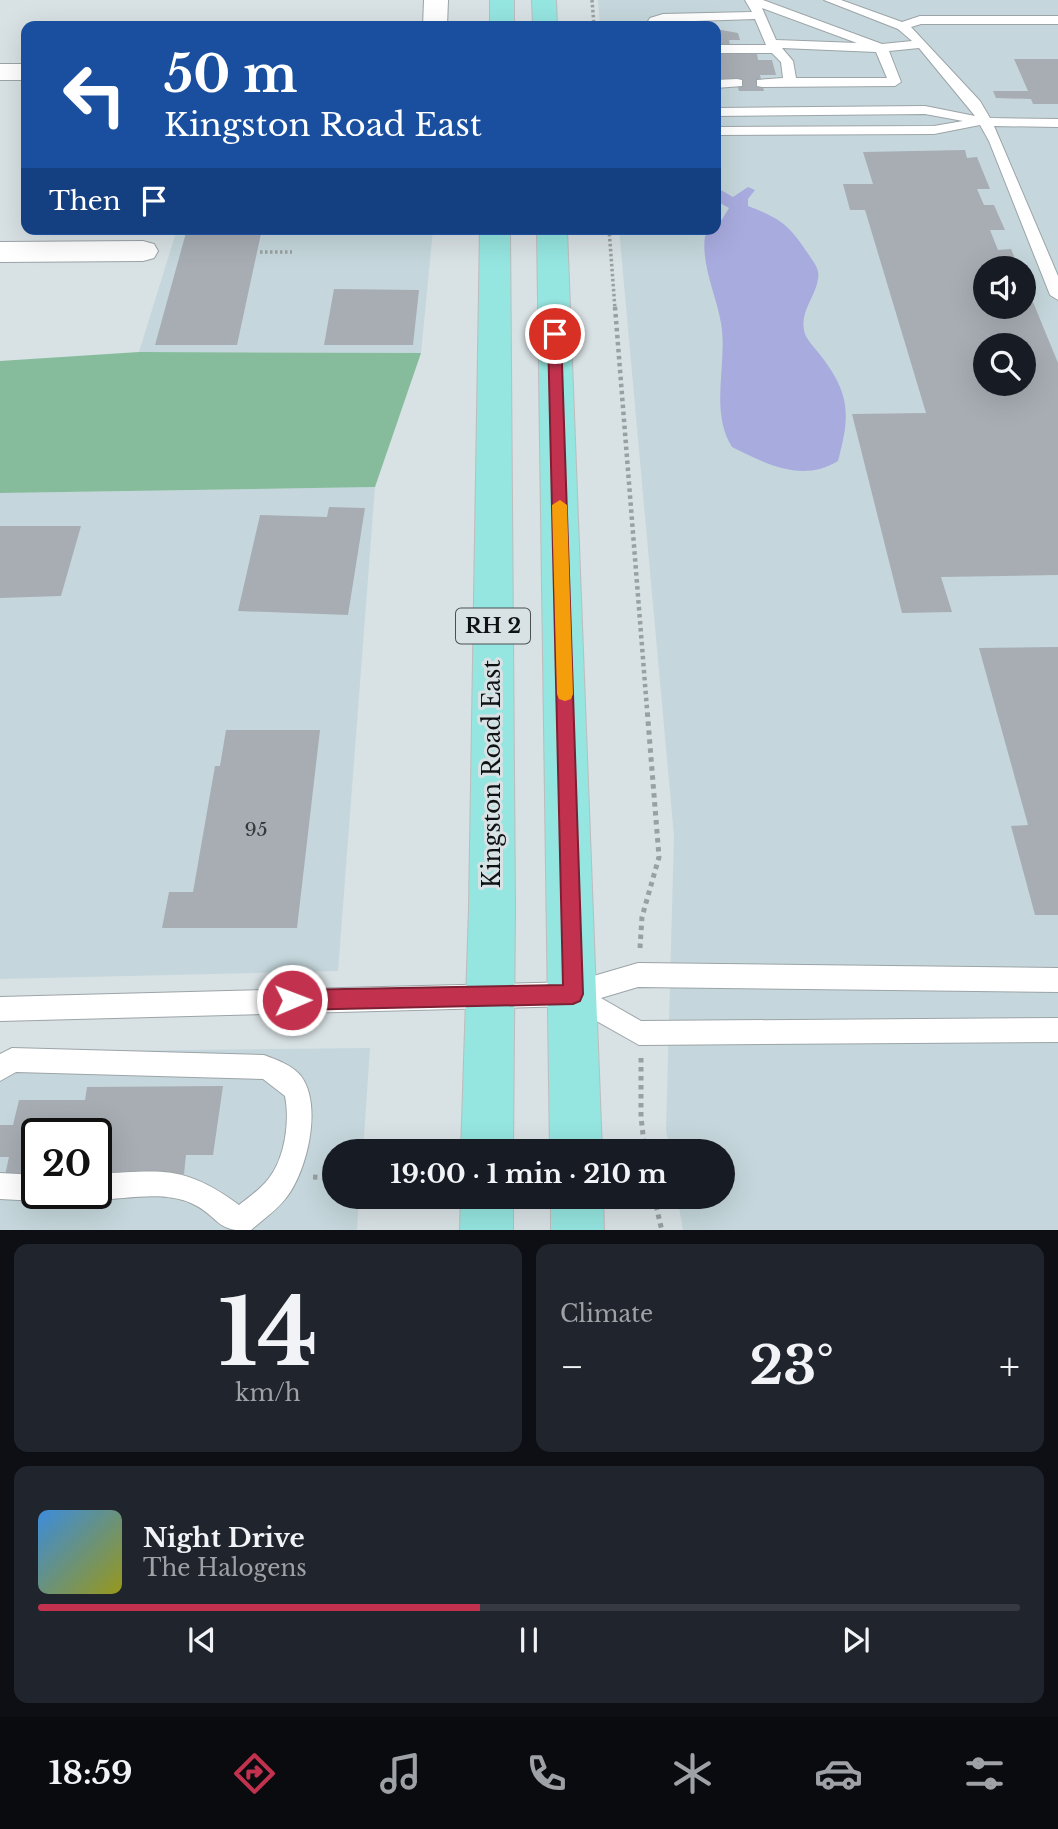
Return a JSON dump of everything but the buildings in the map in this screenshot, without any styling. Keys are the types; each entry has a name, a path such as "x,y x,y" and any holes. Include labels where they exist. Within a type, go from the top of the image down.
{"main road":[{"path":"502,0 502,21"},
{"path":"544,0 545,21"},
{"name":"Kingston Road East","path":"487,1139 491,996 495,235"},
{"name":"RH 2","path":"552,235 576,1139"},
{"path":"486,1230 487,1209"},
{"path":"577,1209 578,1230"}],"street":[{"path":"435,21 436,0"},
{"path":"0,72 21,72"},
{"path":"0,251 143,251"}],"lane":[{"path":"751,0 761,15 773,47 787,61 790,82"},
{"path":"751,0 881,48 895,82 762,82"},
{"path":"830,0 902,26 922,44 987,122 1058,295"},
{"path":"654,21 663,18 761,15"},
{"path":"902,26 919,20 1058,20"},
{"path":"721,49 881,48 922,44"},
{"path":"721,84 737,83"},
{"path":"721,112 925,110 987,122"},
{"path":"721,131 934,130 987,122 1058,123"},
{"path":"0,1009 573,994 638,975 1058,980"},
{"path":"573,994 639,1033 1058,1030"},
{"path":"4,1063 264,1068 284,1076 297,1093 299,1115 293,1158 278,1187 240,1222 201,1193 171,1184 112,1186"},
{"path":"0,1186 21,1187"}],"path":[{"path":"592,0 594,21"},
{"path":"609,235 659,857 642,917 638,975"},
{"path":"260,252 292,252"},
{"path":"639,1033 642,1139"},
{"path":"657,1209 662,1230"}],"shaded area":[{"path":"598,0 1058,0 1058,1230 683,1230 679,1209 735,1209 735,1139 668,1139 674,836 620,235 721,235 721,21 600,21"},
{"path":"175,235 432,235 421,353 139,352"},
{"path":"375,487 338,971 0,979 0,493"},
{"path":"370,1048 364,1139 322,1139 322,1209 358,1209 357,1230 0,1230 0,1052"}],"green space":[{"path":"139,352 421,353 375,487 0,493 0,361"}],"water":[{"path":"748,187 755,190 748,199 748,206 784,224 815,263 817,285 804,316 804,330 838,383 843,394 846,418 838,461 825,467 798,471 771,465 732,447 725,433 720,402 723,338 704,247 705,236 721,235 721,221 729,208 721,204 721,190 733,197"}],"slow traffic":[{"path":"560,505 565,694"}],"route":[{"path":"292,1000 573,994 555,334"}]}
